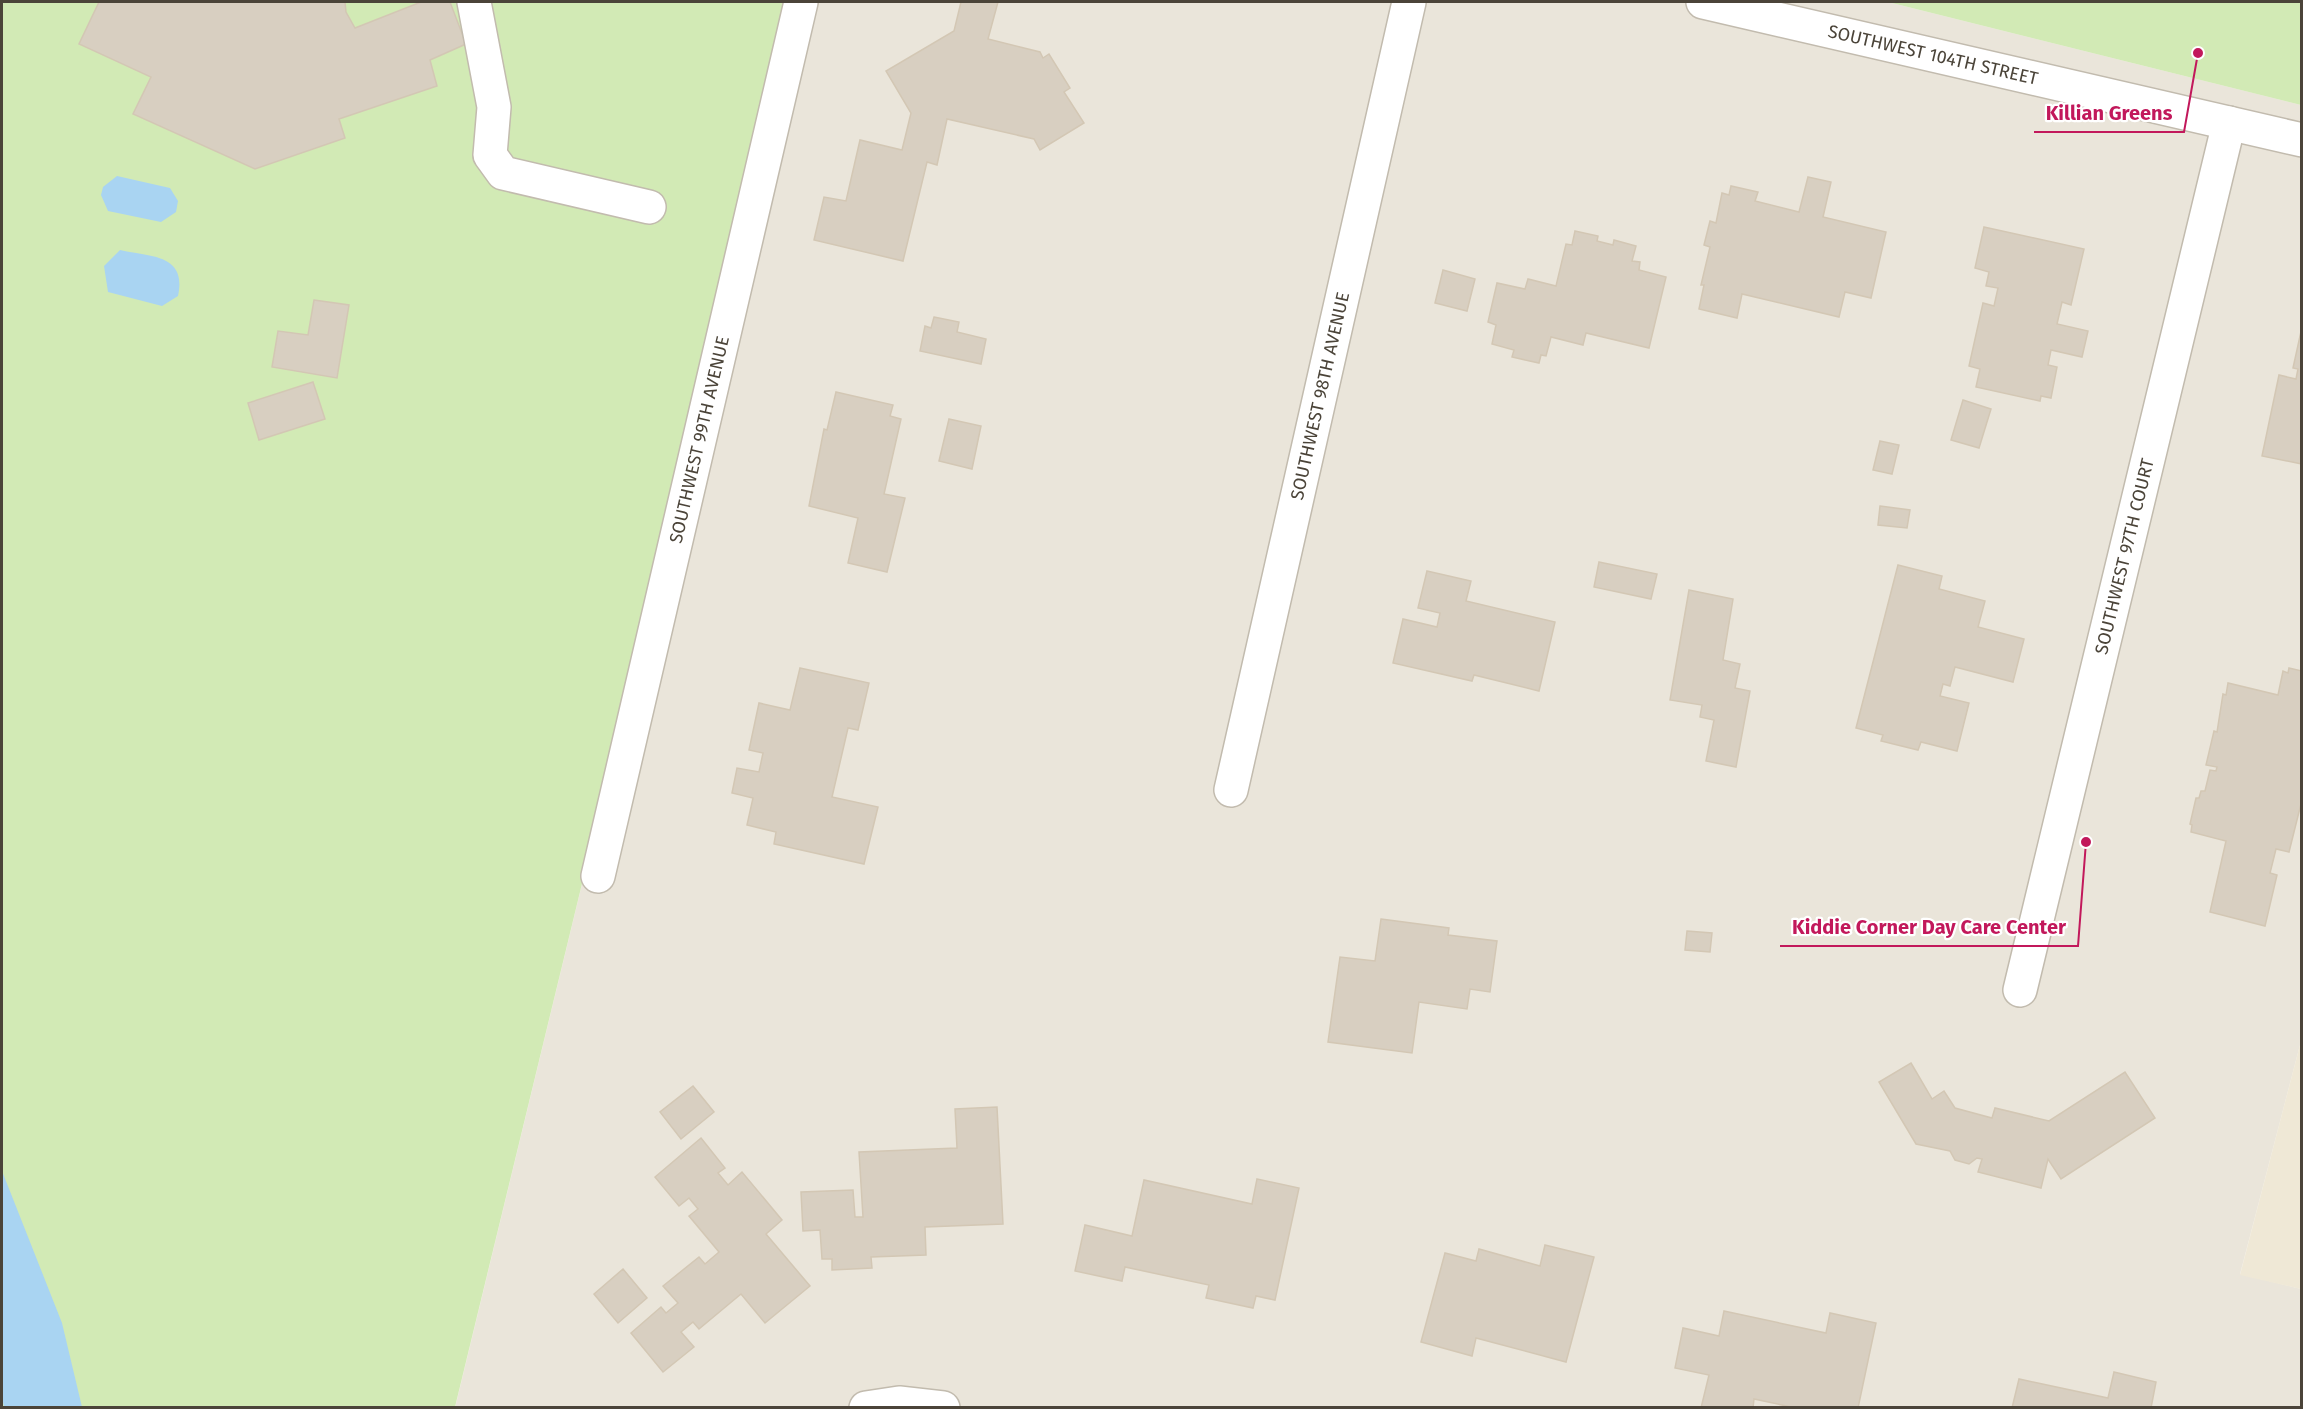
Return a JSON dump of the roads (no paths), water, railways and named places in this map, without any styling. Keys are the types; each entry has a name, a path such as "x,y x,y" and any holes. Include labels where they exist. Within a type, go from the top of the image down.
{"street":[{"path":"474,2 494,107 490,155 503,173 649,207"},
{"name":"SOUTHWEST 99TH AVENUE","path":"598,876 801,2"},
{"name":"SOUTHWEST 98TH AVENUE","path":"1231,790 1409,2"},
{"name":"SOUTHWEST 104TH STREET","path":"1703,2 2301,140"},
{"name":"SOUTHWEST 97TH COURT","path":"2020,990 2229,123"},
{"path":"866,1407 900,1403 943,1407"}],"water":[{"path":"117,176 170,188 178,201 176,212 161,222 108,211 101,195 103,187"},
{"path":"120,250 154,257 172,265 177,272 179,282 178,296 162,306 108,292 104,266"},
{"path":"2,1171 62,1323 82,1407 4,1407 2,1397"}],"place":[{"name":"Killian Greens","path":"2198,53"},
{"name":"Kiddie Corner Day Care Center","path":"2086,842"}]}
